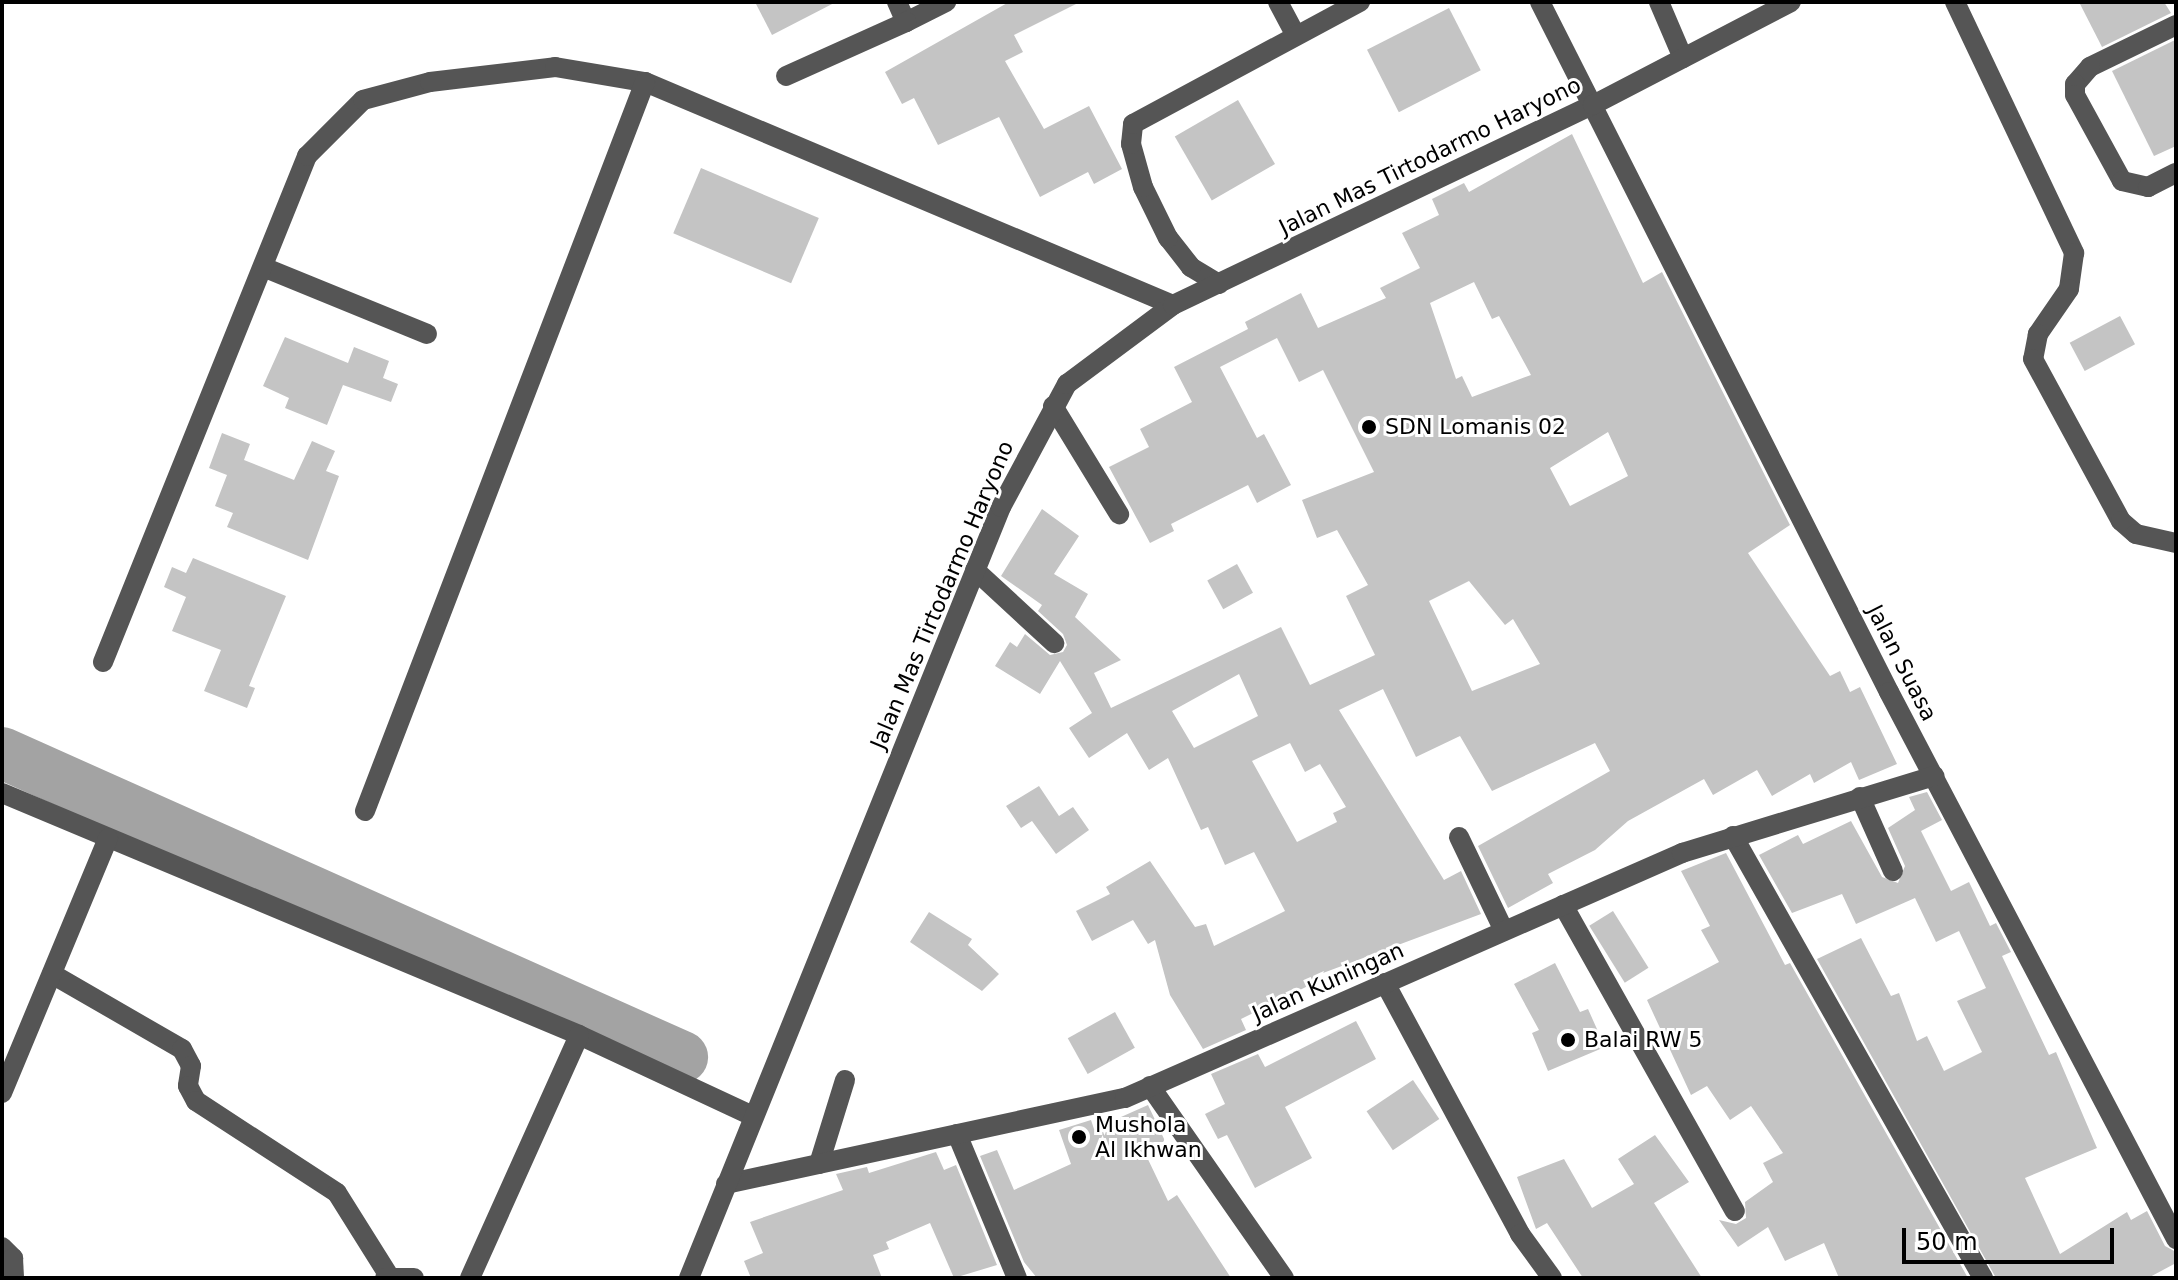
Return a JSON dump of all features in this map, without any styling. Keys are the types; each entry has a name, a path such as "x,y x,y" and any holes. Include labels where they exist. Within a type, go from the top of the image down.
{"street":[{"path":"897,2 906,22"},
{"path":"786,76 946,2"},
{"path":"1278,2 1296,36"},
{"path":"1219,284 1191,267 1168,238 1143,187 1131,144 1133,124 1360,2"},
{"name":"Jalan Suasa","path":"1540,2 1934,776 2176,1239"},
{"path":"1659,2 1683,58"},
{"name":"Jalan Mas Tirtodarmo Haryono","path":"689,1278 1001,507 1067,384 1173,305 1593,105 1791,2"},
{"path":"1955,2 2074,253 2069,289 2038,334 2033,359 2121,521 2136,534 2176,543"},
{"path":"2176,25 2090,67 2075,84 2075,95 2122,181 2148,187 2176,173"},
{"path":"103,662 307,156 363,100 430,82 555,67 645,82 1173,305"},
{"path":"365,811 645,82"},
{"path":"263,267 427,334"},
{"path":"1053,406 1119,514"},
{"path":"975,570 1054,643"},
{"name":"Jalan Kuningan","path":"726,1184 1125,1098 1563,905 1733,836 1934,776"},
{"path":"2,793 579,1035 753,1116"},
{"path":"1860,797 1893,871"},
{"path":"1733,836 1983,1278"},
{"path":"1459,837 1504,931"},
{"path":"2,1093 108,838"},
{"path":"1563,905 1735,1211"},
{"path":"52,974 182,1049 191,1066 188,1086 196,1101 337,1193 387,1277 414,1278"},
{"path":"1385,983 1520,1234 1552,1278"},
{"path":"470,1278 579,1035"},
{"path":"819,1164 845,1080"},
{"path":"1150,1086 1284,1278"},
{"path":"957,1134 1017,1278"},
{"path":"2,1247 13,1258 14,1278"}],"building":[{"path":"755,2 836,2 772,35"},
{"path":"1009,2 1080,2 1014,35 1023,52 1005,61 1044,129 1089,106 1122,169 1094,184 1088,172 1040,197 999,117 938,145 914,98 902,104 885,72"},
{"path":"2079,2 2164,2 2171,13 2102,47"},
{"path":"1449,8 1481,70 1399,112 1367,50"},
{"path":"2175,40 2176,146 2154,156 2112,71"},
{"path":"1238,100 1275,164 1212,201 1175,136"},
{"path":"1572,134 1643,283 1662,272 1790,525 1748,553 1830,676 1840,671 1850,692 1860,687 1897,764 1859,780 1851,762 1814,783 1810,774 1772,796 1757,770 1713,795 1704,779 1628,821 1595,850 1548,874 1553,883 1508,908 1478,846 1610,771 1595,743 1492,791 1460,736 1416,757 1383,689 1339,710 1444,880 1461,871 1481,914 1315,976 1318,981 1241,1019 1246,1030 1203,1049 1170,995 1155,940 1148,944 1133,920 1092,941 1076,911 1110,894 1106,887 1150,861 1195,927 1206,924 1214,946 1285,911 1254,852 1225,865 1208,827 1201,830 1168,758 1149,770 1127,733 1089,758 1069,728 1092,713 1060,661 1040,694 995,666 1010,642 1017,647 1025,634 1050,655 1063,652 1067,645 1063,634 1038,611 1042,605 1001,576 1042,509 1079,536 1054,574 1088,594 1075,617 1121,660 1094,673 1111,708 1281,627 1310,685 1375,655 1346,596 1368,585 1337,530 1317,538 1302,500 1374,472 1323,370 1299,382 1277,338 1220,367 1257,438 1264,434 1291,485 1257,503 1248,485 1171,524 1174,531 1150,543 1109,467 1149,447 1140,429 1192,402 1174,367 1248,329 1245,322 1301,293 1318,328 1386,298 1380,288 1420,268 1402,233 1439,215 1432,199 1464,183 1469,192","holes":["1474,282 1492,319 1499,316 1531,375 1472,397 1462,376 1456,379 1430,303","1608,432 1628,476 1570,506 1550,468","1469,581 1505,625 1513,619 1540,664 1472,691 1429,601","1239,674 1258,716 1194,748 1172,711","1290,743 1305,772 1320,764 1346,807 1333,813 1337,822 1297,842 1252,761"]},
{"path":"701,168 819,218 791,283 673,233"},
{"path":"2120,316 2135,344 2085,371 2070,343"},
{"path":"285,337 348,363 354,347 389,361 383,378 398,384 391,402 343,385 327,425 285,408 289,398 263,386"},
{"path":"222,433 250,444 244,460 294,480 312,441 335,451 326,471 339,476 308,560 227,527 233,513 215,506 227,475 209,468"},
{"path":"193,558 286,596 249,686 255,688 247,708 204,691 221,650 172,631 186,597 164,587 172,567 186,573"},
{"path":"1237,564 1253,593 1223,609 1207,580"},
{"path":"1039,786 1059,816 1073,807 1089,830 1056,854 1032,821 1021,828 1006,806"},
{"path":"1927,792 1942,820 1921,831 1951,891 1969,882 1990,926 1996,923 2011,952 2002,956 2049,1055 2056,1052 2097,1148 2025,1178 2060,1254 2127,1212 2131,1220 2147,1211 2165,1246 2176,1252 2176,1263 2148,1278 1996,1278 1817,959 1861,938 1891,996 1899,993 1917,1041 1927,1036 1944,1071 1982,1052 1957,1001 1986,988 1959,931 1936,942 1915,898 1856,924 1842,894 1792,913 1759,855 1798,835 1803,844 1851,821 1882,877 1898,883 1905,866 1888,828 1915,810 1909,797"},
{"path":"1726,853 1785,965 1790,963 1968,1278 1839,1278 1824,1243 1785,1261 1768,1227 1738,1247 1719,1220 1736,1224 1746,1218 1745,1202 1773,1182 1763,1163 1783,1153 1751,1106 1730,1120 1707,1086 1691,1095 1647,1000 1719,962 1701,930 1710,926 1681,871"},
{"path":"1613,911 1649,968 1625,983 1589,926"},
{"path":"929,912 972,939 968,945 999,974 982,991 910,942"},
{"path":"1555,963 1580,1012 1588,1009 1605,1047 1548,1071 1532,1033 1539,1030 1514,984"},
{"path":"1115,1012 1135,1048 1088,1074 1068,1038"},
{"path":"1356,1021 1376,1059 1285,1107 1312,1158 1255,1188 1227,1135 1218,1139 1205,1114 1225,1104 1211,1074 1258,1054 1265,1067"},
{"path":"1413,1080 1439,1119 1393,1150 1367,1111"},
{"path":"1148,1105 1165,1141 1144,1151 1168,1201 1177,1195 1231,1278 1037,1278 1024,1262 980,1156 997,1150 1014,1190 1071,1164 1059,1130 1091,1120 1094,1129"},
{"path":"1655,1135 1689,1182 1654,1203 1702,1278 1583,1278 1547,1223 1536,1229 1517,1177 1564,1159 1592,1208 1634,1184 1618,1159"},
{"path":"936,1152 944,1170 956,1165 997,1265 954,1278 930,1223 886,1242 889,1249 873,1255 882,1278 751,1278 744,1261 763,1253 750,1222 843,1190 836,1174 867,1167 869,1173"}],"waterway":[{"path":"2,753 682,1057"}],"place":[{"name":"SDN Lomanis 02","path":"1369,427"},
{"name":"Balai RW 5","path":"1568,1040"},
{"name":"Mushola Al Ikhwan","path":"1079,1137"}]}
